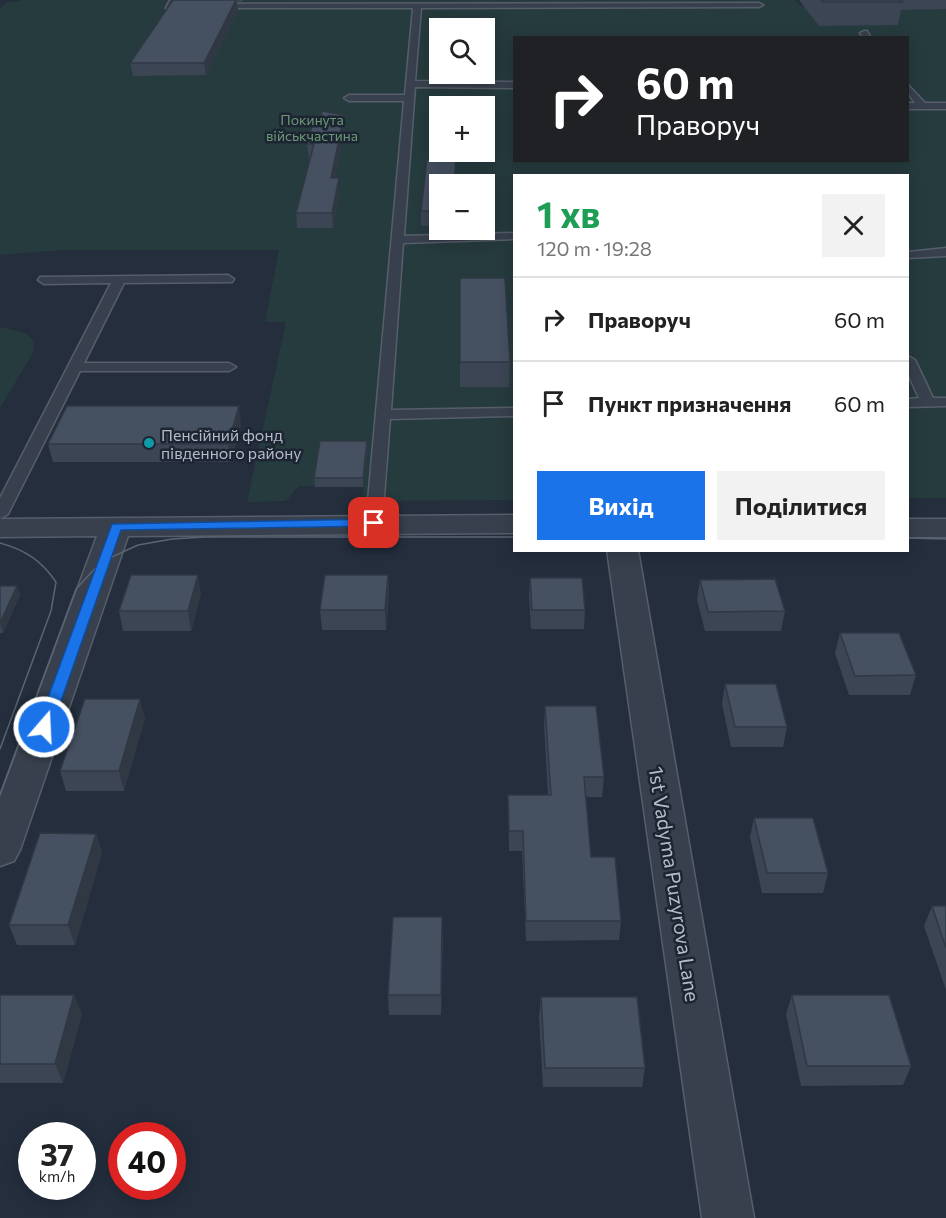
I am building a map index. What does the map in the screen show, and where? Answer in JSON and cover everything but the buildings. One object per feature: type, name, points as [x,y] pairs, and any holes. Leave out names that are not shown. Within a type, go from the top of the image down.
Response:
[{"type":"street","points":[[0,528],[374,523],[513,524]]},
{"type":"street","points":[[0,850],[116,527]]},
{"type":"street","points":[[909,528],[946,528]]},
{"type":"street","name":"1st Vadyma Puzyrova Lane","points":[[622,552],[728,1218]]},
{"type":"lane","points":[[174,0],[170,6],[759,5]]},
{"type":"lane","points":[[374,523],[417,6]]},
{"type":"lane","points":[[411,84],[513,85]]},
{"type":"lane","points":[[909,89],[922,106]]},
{"type":"lane","points":[[349,98],[410,98]]},
{"type":"lane","points":[[909,106],[946,106]]},
{"type":"lane","points":[[398,240],[513,236]]},
{"type":"lane","points":[[909,255],[946,252]]},
{"type":"lane","points":[[44,280],[228,279]]},
{"type":"lane","points":[[0,514],[119,280]]},
{"type":"lane","points":[[909,362],[928,402]]},
{"type":"lane","points":[[75,367],[229,367]]},
{"type":"lane","points":[[909,403],[946,402]]},
{"type":"lane","points":[[383,415],[513,412]]},
{"type":"green space","name":"Покинута військчастина","points":[[23,0],[795,0],[800,5],[933,5],[946,9],[946,498],[909,498],[909,174],[513,174],[513,500],[364,501],[363,487],[299,486],[286,501],[247,502],[286,322],[265,322],[279,250],[62,250],[0,255],[0,9],[6,3]]},
{"type":"green space","points":[[0,327],[26,333],[34,342],[33,353],[0,408]]},
{"type":"tram line","points":[[0,795],[76,589],[101,562],[138,545],[172,539],[205,537],[513,537]]},
{"type":"tram line","points":[[909,538],[946,539]]},
{"type":"tram line","points":[[0,543],[32,557],[56,582],[51,611],[0,749]]},
{"type":"place","name":"Пенсійний фонд південного району","points":[[149,443]]},
{"type":"route","points":[[44,727],[116,527],[374,523]]}]
